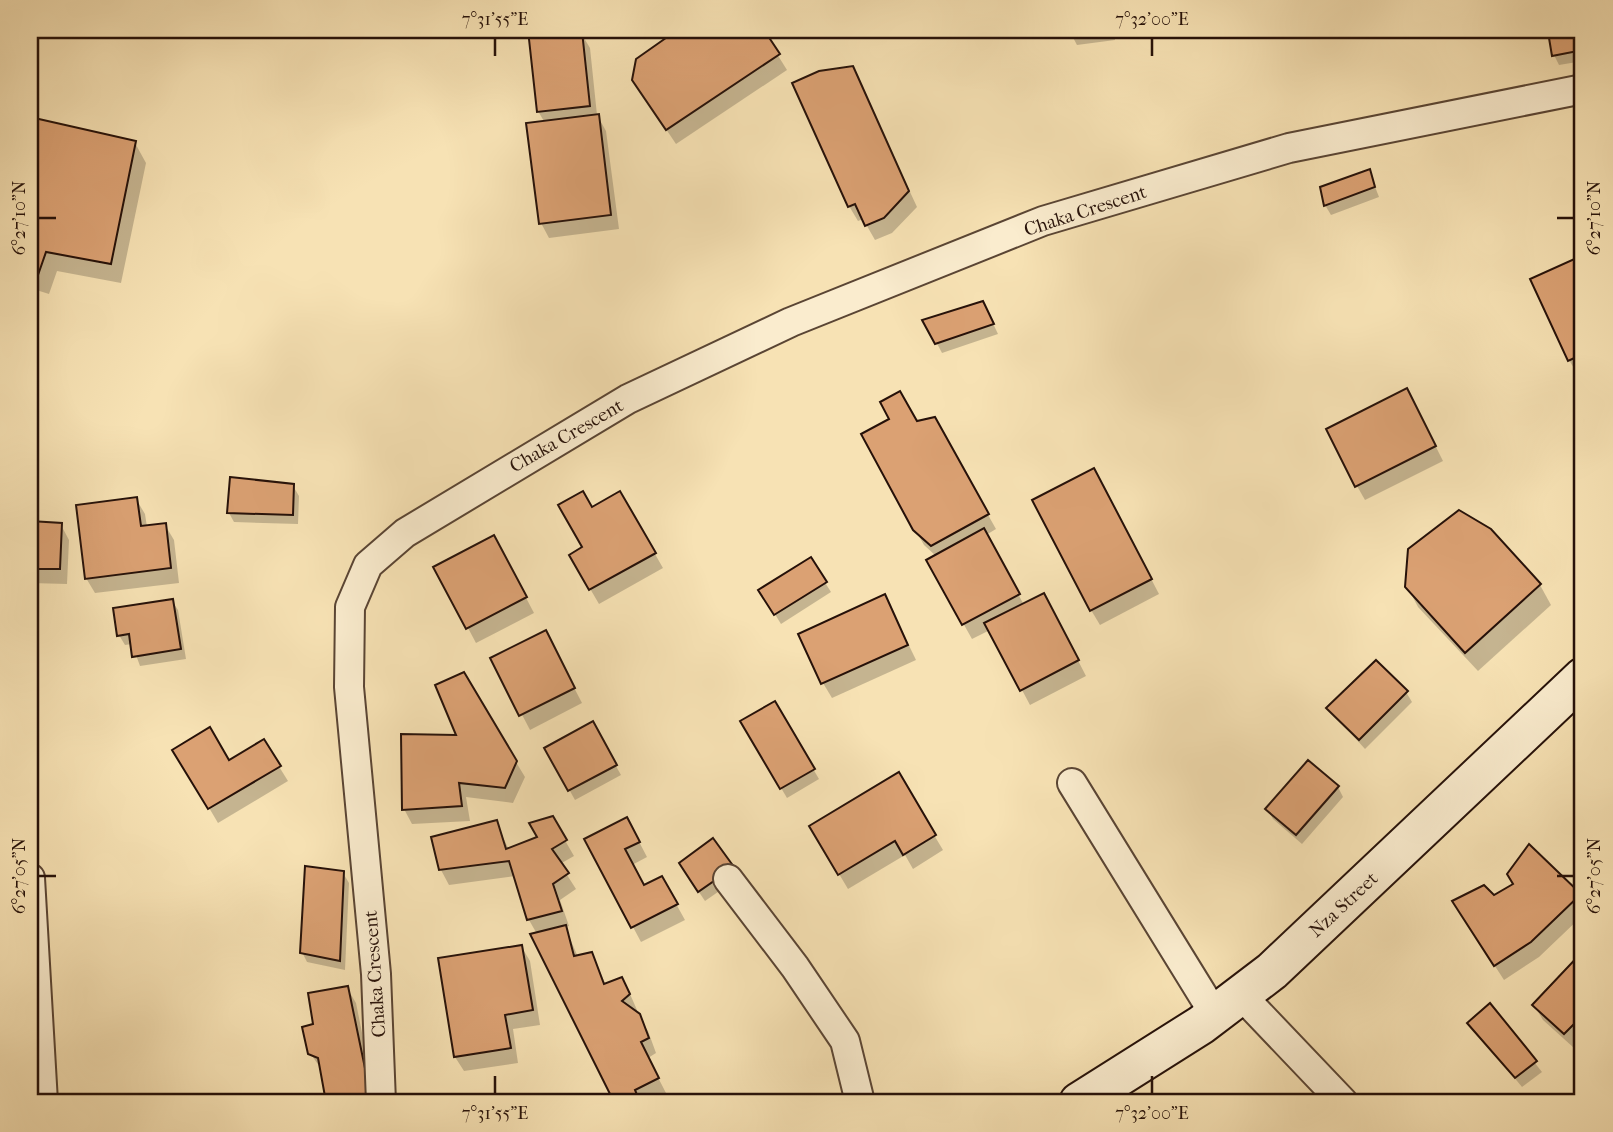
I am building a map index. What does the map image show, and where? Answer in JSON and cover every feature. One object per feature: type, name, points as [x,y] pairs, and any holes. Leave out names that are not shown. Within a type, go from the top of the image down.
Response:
[{"type":"street","name":"Chaka Crescent","points":[[382,1102],[376,974],[349,687],[350,607],[368,565],[404,533],[628,399],[791,322],[1043,221],[1289,148],[1583,89]]},
{"type":"street","name":"Nza Street","points":[[1079,1102],[1131,1072],[1228,1006],[1583,677]]},
{"type":"street","points":[[1072,783],[1228,1006],[1343,1102]]},
{"type":"street","points":[[30,877],[43,1102]]},
{"type":"street","points":[[728,879],[795,967],[845,1041],[860,1102]]},
{"type":"building","points":[[528,30],[555,30],[555,34],[582,31],[590,106],[537,112]]},
{"type":"building","points":[[712,30],[764,30],[780,54],[666,130],[632,80],[636,59],[673,33],[702,37]]},
{"type":"building","points":[[1583,30],[1583,50],[1552,56],[1548,32]]},
{"type":"building","points":[[853,66],[909,191],[884,218],[865,226],[855,204],[848,207],[792,83],[819,71]]},
{"type":"building","points":[[599,114],[611,215],[539,224],[526,123]]},
{"type":"building","points":[[30,117],[136,141],[111,264],[46,252],[38,275],[30,272]]},
{"type":"building","points":[[1370,169],[1375,187],[1324,206],[1320,187]]},
{"type":"building","points":[[1581,256],[1583,354],[1568,361],[1530,279]]},
{"type":"building","points":[[983,301],[994,324],[935,344],[922,320]]},
{"type":"building","points":[[1407,388],[1436,446],[1355,487],[1326,429]]},
{"type":"building","points":[[900,391],[917,421],[935,417],[989,514],[931,546],[913,530],[861,434],[889,419],[880,402]]},
{"type":"building","points":[[1094,468],[1152,579],[1090,611],[1032,500]]},
{"type":"building","points":[[230,477],[294,484],[293,515],[227,513]]},
{"type":"building","points":[[583,491],[592,507],[620,491],[656,553],[589,590],[569,555],[582,547],[558,505]]},
{"type":"building","points":[[137,497],[141,526],[166,523],[171,568],[85,579],[76,505]]},
{"type":"building","points":[[1459,510],[1491,529],[1541,584],[1465,653],[1405,587],[1408,549]]},
{"type":"building","points":[[30,521],[62,523],[60,569],[30,569]]},
{"type":"building","points":[[984,528],[1020,594],[962,625],[926,560]]},
{"type":"building","points":[[494,535],[527,597],[466,629],[433,567]]},
{"type":"building","points":[[811,557],[827,582],[774,615],[758,590]]},
{"type":"building","points":[[1044,593],[1079,660],[1020,691],[984,623]]},
{"type":"building","points":[[885,594],[908,645],[821,684],[798,634]]},
{"type":"building","points":[[173,599],[181,649],[132,657],[129,634],[117,636],[113,608]]},
{"type":"building","points":[[546,630],[575,688],[519,716],[490,658]]},
{"type":"building","points":[[1376,660],[1408,691],[1359,740],[1326,708]]},
{"type":"building","points":[[464,672],[517,761],[505,788],[459,783],[462,806],[402,810],[401,734],[456,735],[435,685]]},
{"type":"building","points":[[775,701],[815,769],[780,789],[740,721]]},
{"type":"building","points":[[593,721],[617,765],[568,791],[544,748]]},
{"type":"building","points":[[210,727],[229,760],[264,739],[281,766],[208,809],[172,750]]},
{"type":"building","points":[[1308,760],[1339,786],[1296,835],[1265,809]]},
{"type":"building","points":[[899,772],[936,835],[903,855],[895,841],[838,875],[809,826]]},
{"type":"building","points":[[553,816],[567,840],[552,849],[569,873],[553,884],[562,911],[527,920],[509,861],[439,870],[431,837],[497,820],[506,849],[537,837],[529,823]]},
{"type":"building","points":[[627,817],[640,842],[625,849],[644,885],[662,876],[678,904],[631,928],[584,839]]},
{"type":"building","points":[[713,838],[734,867],[698,892],[679,863]]},
{"type":"building","points":[[1529,844],[1581,894],[1531,942],[1494,966],[1452,901],[1484,885],[1494,895],[1513,884],[1507,874]]},
{"type":"building","points":[[305,866],[344,871],[340,961],[300,953]]},
{"type":"building","points":[[566,925],[574,956],[592,952],[604,984],[622,977],[630,994],[622,1001],[640,1014],[649,1038],[641,1042],[659,1078],[635,1090],[640,1102],[614,1102],[530,934]]},
{"type":"building","points":[[522,945],[533,1010],[505,1015],[511,1048],[454,1057],[438,958]]},
{"type":"building","points":[[1583,951],[1583,1015],[1564,1034],[1532,1005]]},
{"type":"building","points":[[348,986],[372,1102],[326,1102],[318,1058],[308,1054],[302,1027],[313,1024],[308,993]]},
{"type":"building","points":[[1490,1003],[1537,1061],[1515,1078],[1467,1023]]}]
